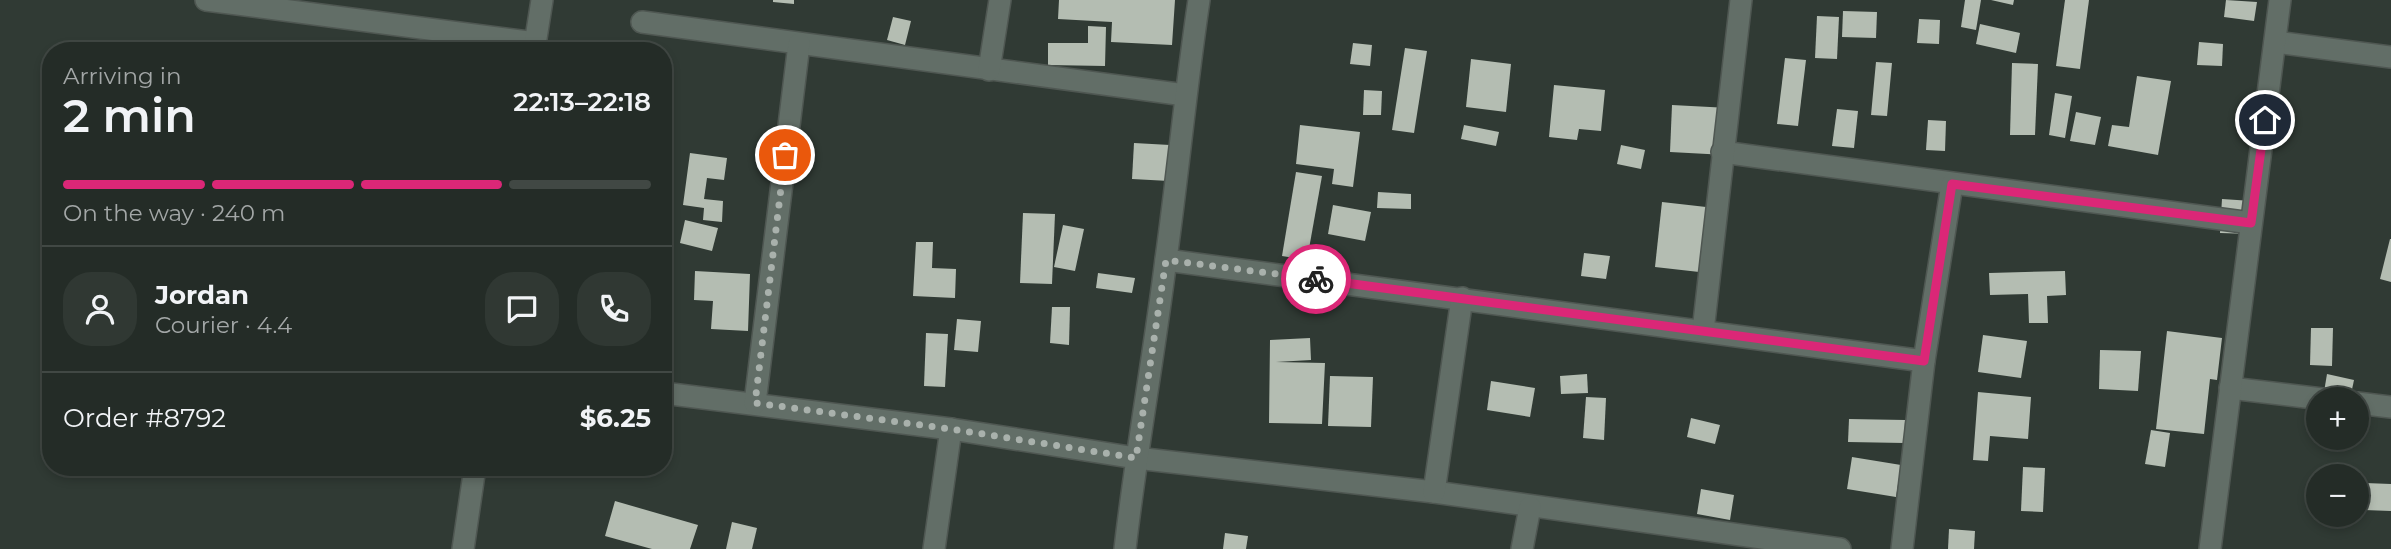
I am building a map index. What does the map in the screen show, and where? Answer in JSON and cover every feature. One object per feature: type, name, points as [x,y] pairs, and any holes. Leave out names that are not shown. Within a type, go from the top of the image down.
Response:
[{"type":"street","points":[[206,0],[500,42]]},
{"type":"street","points":[[536,42],[542,0]]},
{"type":"street","points":[[989,70],[1000,0]]},
{"type":"street","points":[[1125,549],[1199,0]]},
{"type":"street","points":[[1703,331],[1741,0]]},
{"type":"street","points":[[2210,549],[2280,0]]},
{"type":"street","points":[[642,22],[1185,95]]},
{"type":"street","points":[[2275,42],[2391,57]]},
{"type":"street","points":[[755,403],[799,44]]},
{"type":"street","points":[[1722,152],[2251,223]]},
{"type":"street","points":[[1902,549],[1924,361],[1952,184]]},
{"type":"street","points":[[1166,260],[1924,361]]},
{"type":"street","points":[[1434,492],[1462,298]]},
{"type":"street","points":[[2230,388],[2306,397]]},
{"type":"street","points":[[672,394],[951,429],[1136,458],[1434,492],[1840,549]]},
{"type":"street","points":[[2369,404],[2391,407]]},
{"type":"street","points":[[934,549],[951,429]]},
{"type":"street","points":[[463,549],[474,476]]},
{"type":"street","points":[[1522,549],[1530,507]]},
{"type":"building","points":[[794,0],[794,4],[773,2]]},
{"type":"building","points":[[1059,0],[1175,0],[1172,45],[1111,42],[1112,22],[1058,19]]},
{"type":"building","points":[[1965,0],[1981,0],[1976,30],[1961,27]]},
{"type":"building","points":[[1991,0],[2014,0],[2013,5]]},
{"type":"building","points":[[2065,0],[2089,0],[2080,69],[2056,66]]},
{"type":"building","points":[[2226,0],[2257,2],[2254,21],[2224,17]]},
{"type":"building","points":[[1843,11],[1877,12],[1876,38],[1842,37]]},
{"type":"building","points":[[1817,16],[1839,17],[1837,59],[1815,58]]},
{"type":"building","points":[[893,17],[911,21],[905,45],[887,40]]},
{"type":"building","points":[[1919,19],[1940,20],[1939,44],[1917,43]]},
{"type":"building","points":[[1980,24],[2020,33],[2016,53],[1976,44]]},
{"type":"building","points":[[1088,26],[1106,27],[1105,66],[1048,65],[1048,43],[1088,43]]},
{"type":"building","points":[[2199,42],[2223,44],[2222,66],[2197,65]]},
{"type":"building","points":[[1353,43],[1372,45],[1370,66],[1350,64]]},
{"type":"building","points":[[1405,48],[1427,51],[1414,133],[1392,130]]},
{"type":"building","points":[[1785,58],[1806,60],[1798,126],[1777,124]]},
{"type":"building","points":[[1471,59],[1511,64],[1506,112],[1466,107]]},
{"type":"building","points":[[1876,62],[1892,63],[1887,116],[1871,115]]},
{"type":"building","points":[[2012,63],[2038,64],[2035,135],[2010,135]]},
{"type":"building","points":[[2137,76],[2171,81],[2158,155],[2108,146],[2112,125],[2129,127]]},
{"type":"building","points":[[1554,85],[1605,90],[1601,131],[1579,129],[1577,140],[1549,137]]},
{"type":"building","points":[[1364,90],[1382,91],[1381,115],[1363,115]]},
{"type":"building","points":[[2055,93],[2072,96],[2065,138],[2049,135]]},
{"type":"building","points":[[1672,105],[1729,108],[1726,155],[1670,152]]},
{"type":"building","points":[[1837,109],[1858,111],[1854,148],[1832,146]]},
{"type":"building","points":[[2076,112],[2101,117],[2095,145],[2070,141]]},
{"type":"building","points":[[1928,120],[1946,121],[1945,151],[1926,150]]},
{"type":"building","points":[[1300,125],[1360,132],[1353,187],[1332,184],[1334,169],[1296,164]]},
{"type":"building","points":[[1464,125],[1499,132],[1496,146],[1461,139]]},
{"type":"building","points":[[1134,143],[1170,145],[1169,181],[1132,179]]},
{"type":"building","points":[[1621,145],[1645,150],[1641,169],[1617,164]]},
{"type":"building","points":[[690,153],[727,158],[724,180],[707,178],[704,199],[723,201],[722,222],[703,220],[704,208],[683,205]]},
{"type":"building","points":[[1296,172],[1322,176],[1307,260],[1282,256]]},
{"type":"building","points":[[1378,192],[1411,194],[1411,209],[1377,208]]},
{"type":"building","points":[[2222,199],[2252,201],[2251,234],[2220,233]]},
{"type":"building","points":[[1662,202],[1715,208],[1708,273],[1655,267]]},
{"type":"building","points":[[1333,205],[1371,212],[1365,241],[1328,234]]},
{"type":"building","points":[[1023,213],[1055,214],[1052,284],[1020,283]]},
{"type":"building","points":[[685,220],[718,228],[712,251],[680,243]]},
{"type":"building","points":[[1063,225],[1084,229],[1075,271],[1054,267]]},
{"type":"building","points":[[2391,239],[2391,282],[2380,279]]},
{"type":"building","points":[[916,242],[933,242],[932,268],[956,269],[955,298],[913,296]]},
{"type":"building","points":[[1584,253],[1610,256],[1606,279],[1581,276]]},
{"type":"building","points":[[695,271],[750,274],[748,331],[711,329],[713,301],[694,300]]},
{"type":"building","points":[[2065,271],[2066,295],[2047,296],[2048,323],[2029,323],[2028,294],[1990,295],[1989,273]]},
{"type":"building","points":[[1098,273],[1135,278],[1132,293],[1096,288]]},
{"type":"building","points":[[1052,307],[1070,307],[1069,345],[1050,343]]},
{"type":"building","points":[[957,319],[981,321],[978,352],[954,350]]},
{"type":"building","points":[[2311,328],[2333,328],[2332,366],[2310,365]]},
{"type":"building","points":[[2167,331],[2222,338],[2217,380],[2210,379],[2204,434],[2156,429]]},
{"type":"building","points":[[926,333],[948,334],[945,387],[924,386]]},
{"type":"building","points":[[1983,335],[2027,341],[2021,378],[1978,372]]},
{"type":"building","points":[[1310,338],[1311,360],[1276,362],[1325,363],[1322,424],[1269,423],[1270,340]]},
{"type":"building","points":[[2100,350],[2141,351],[2138,391],[2099,389]]},
{"type":"building","points":[[1587,374],[1588,393],[1561,394],[1560,376]]},
{"type":"building","points":[[2327,374],[2354,380],[2353,387],[2325,387]]},
{"type":"building","points":[[1330,376],[1373,377],[1371,427],[1328,426]]},
{"type":"building","points":[[1491,381],[1535,388],[1530,417],[1487,410]]},
{"type":"building","points":[[1978,392],[2031,397],[2028,439],[1990,436],[1988,461],[1973,460]]},
{"type":"building","points":[[1586,397],[1606,398],[1604,440],[1583,438]]},
{"type":"building","points":[[1691,418],[1720,425],[1715,444],[1687,437]]},
{"type":"building","points":[[1849,419],[1905,420],[1904,443],[1848,442]]},
{"type":"building","points":[[2151,430],[2170,433],[2165,467],[2145,464]]},
{"type":"building","points":[[1852,457],[1901,465],[1896,497],[1847,489]]},
{"type":"building","points":[[2023,467],[2045,468],[2043,512],[2021,511]]},
{"type":"building","points":[[2369,483],[2391,484],[2391,511],[2369,510]]},
{"type":"building","points":[[1701,489],[1734,495],[1730,520],[1697,514]]},
{"type":"building","points":[[615,501],[698,525],[690,549],[652,549],[605,536]]},
{"type":"building","points":[[732,522],[757,528],[752,549],[726,549]]},
{"type":"building","points":[[1949,529],[1975,531],[1974,549],[1948,549]]},
{"type":"building","points":[[1225,533],[1248,536],[1246,549],[1223,549]]},
{"type":"way so far","points":[[785,155],[755,403],[951,429],[1136,458],[1166,260],[1316,279]]},
{"type":"route","points":[[1316,279],[1924,361],[1952,184],[2251,223],[2265,120]]}]
